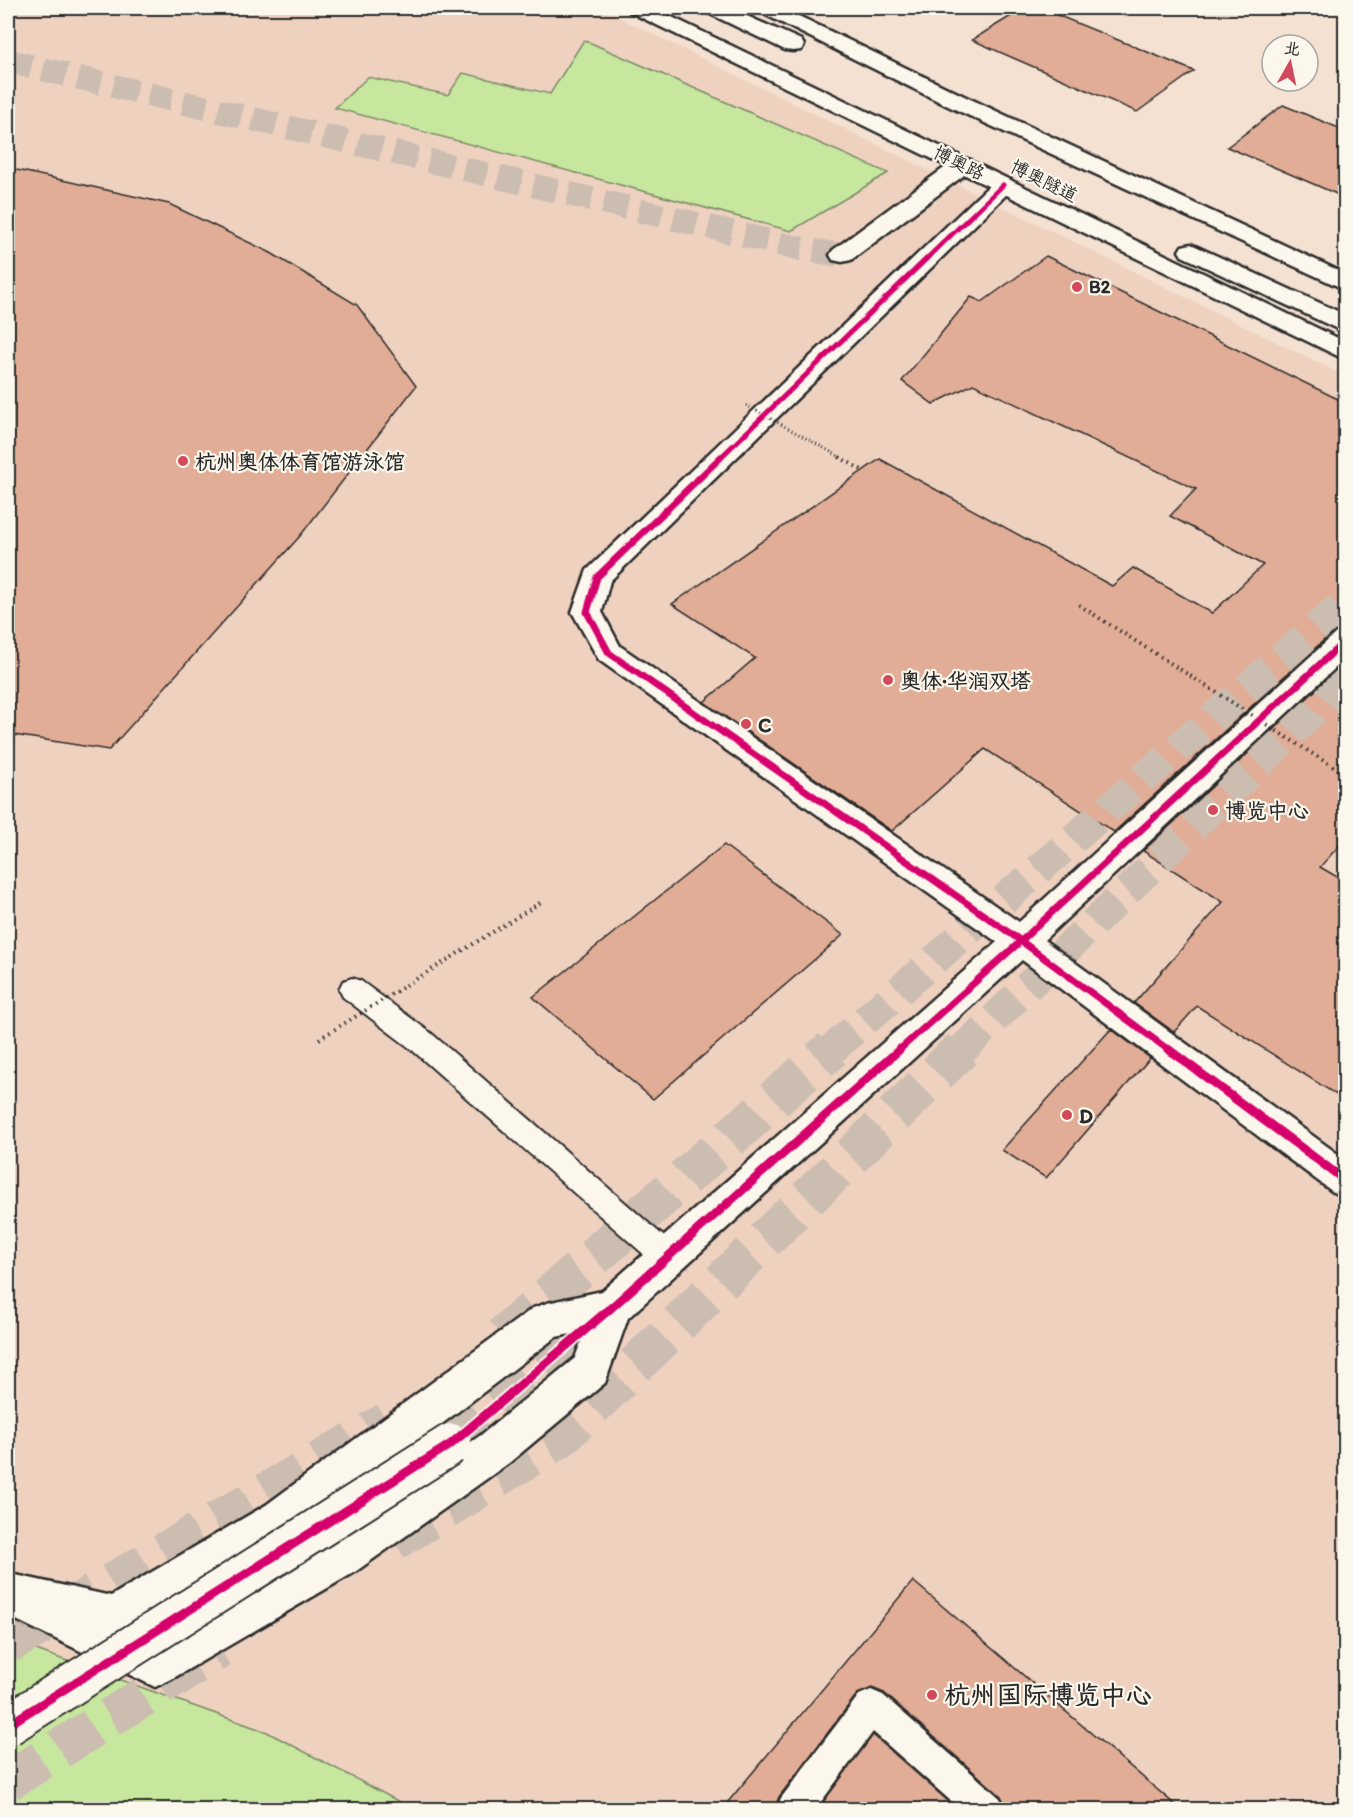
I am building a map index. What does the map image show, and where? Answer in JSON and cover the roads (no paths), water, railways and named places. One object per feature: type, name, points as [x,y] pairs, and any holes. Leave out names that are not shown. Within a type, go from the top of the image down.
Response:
[{"type":"street","name":"博奥路","points":[[638,8],[963,165],[1013,178],[1346,352]]},
{"type":"street","name":"博奥隧道","points":[[677,8],[1013,178]]},
{"type":"street","name":"博奥隧道","points":[[713,8],[924,106],[1148,189]]},
{"type":"street","points":[[767,8],[956,101],[1346,282]]},
{"type":"street","points":[[842,255],[963,165]]},
{"type":"street","points":[[1013,178],[597,576],[587,612],[609,652],[1021,941],[1346,1181]]},
{"type":"street","points":[[1173,243],[1346,325]]},
{"type":"street","points":[[9,1594],[155,1665],[340,1557],[495,1449],[591,1370],[612,1307],[1021,941],[1346,640]]},
{"type":"street","points":[[9,1594],[114,1618],[281,1520],[547,1321],[612,1307]]},
{"type":"street","points":[[8,1725],[451,1444]]},
{"type":"lane","points":[[352,989],[421,1041],[667,1257]]},
{"type":"lane","points":[[794,1809],[871,1707],[988,1809]]},
{"type":"tunnel","points":[[8,61],[802,249],[842,255]]},
{"type":"tunnel","points":[[830,1051],[1346,602]]},
{"type":"tunnel","points":[[961,1051],[1346,679]]},
{"type":"tunnel","points":[[503,1336],[832,1049]]},
{"type":"tunnel","points":[[394,1541],[560,1438],[962,1049]]},
{"type":"tunnel","points":[[451,1444],[612,1307]]},
{"type":"tunnel","points":[[8,1644],[387,1422]]},
{"type":"tunnel","points":[[8,1781],[220,1649]]},
{"type":"place","name":"B2","points":[[1077,287]]},
{"type":"place","name":"杭州奥体体育馆游泳馆","points":[[183,461]]},
{"type":"place","name":"奥体·华润双塔","points":[[888,680]]},
{"type":"place","name":"C","points":[[746,724]]},
{"type":"place","name":"博览中心","points":[[1213,810]]},
{"type":"place","name":"D","points":[[1067,1115]]},
{"type":"place","name":"杭州国际博览中心","points":[[932,1695]]}]
